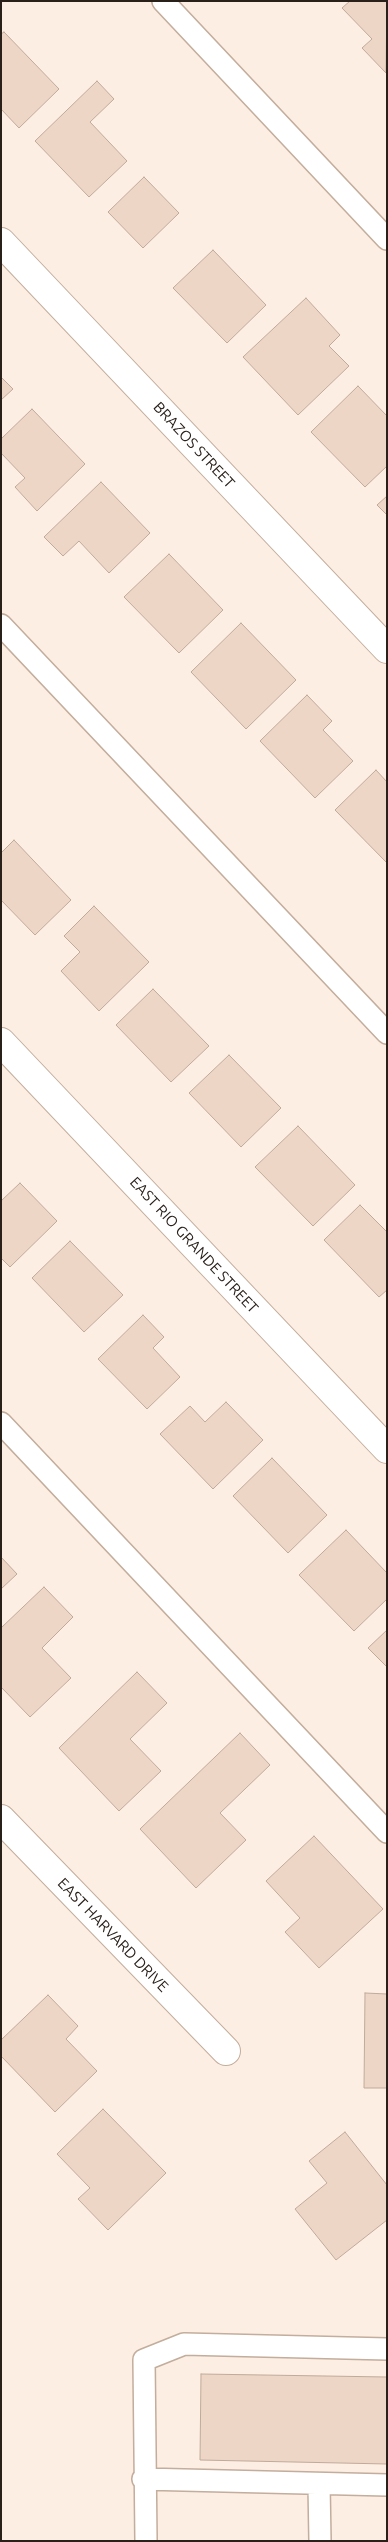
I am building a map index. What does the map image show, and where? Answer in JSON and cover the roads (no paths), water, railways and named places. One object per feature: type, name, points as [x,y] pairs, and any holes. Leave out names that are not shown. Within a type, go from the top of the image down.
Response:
[{"type":"street","name":"BRAZOS STREET","points":[[1,242],[387,648]]},
{"type":"street","name":"EAST RIO GRANDE STREET","points":[[1,1042],[387,1449]]},
{"type":"street","name":"EAST HARVARD DRIVE","points":[[1,1819],[226,2051]]},
{"type":"lane","points":[[163,1],[387,239]]},
{"type":"lane","points":[[1,625],[387,1033]]},
{"type":"lane","points":[[1,1423],[387,1832]]},
{"type":"lane","points":[[146,2541],[144,2360],[184,2344],[387,2348]]},
{"type":"lane","points":[[144,2479],[320,2485],[387,2484]]},
{"type":"lane","points":[[320,2485],[320,2541]]}]
